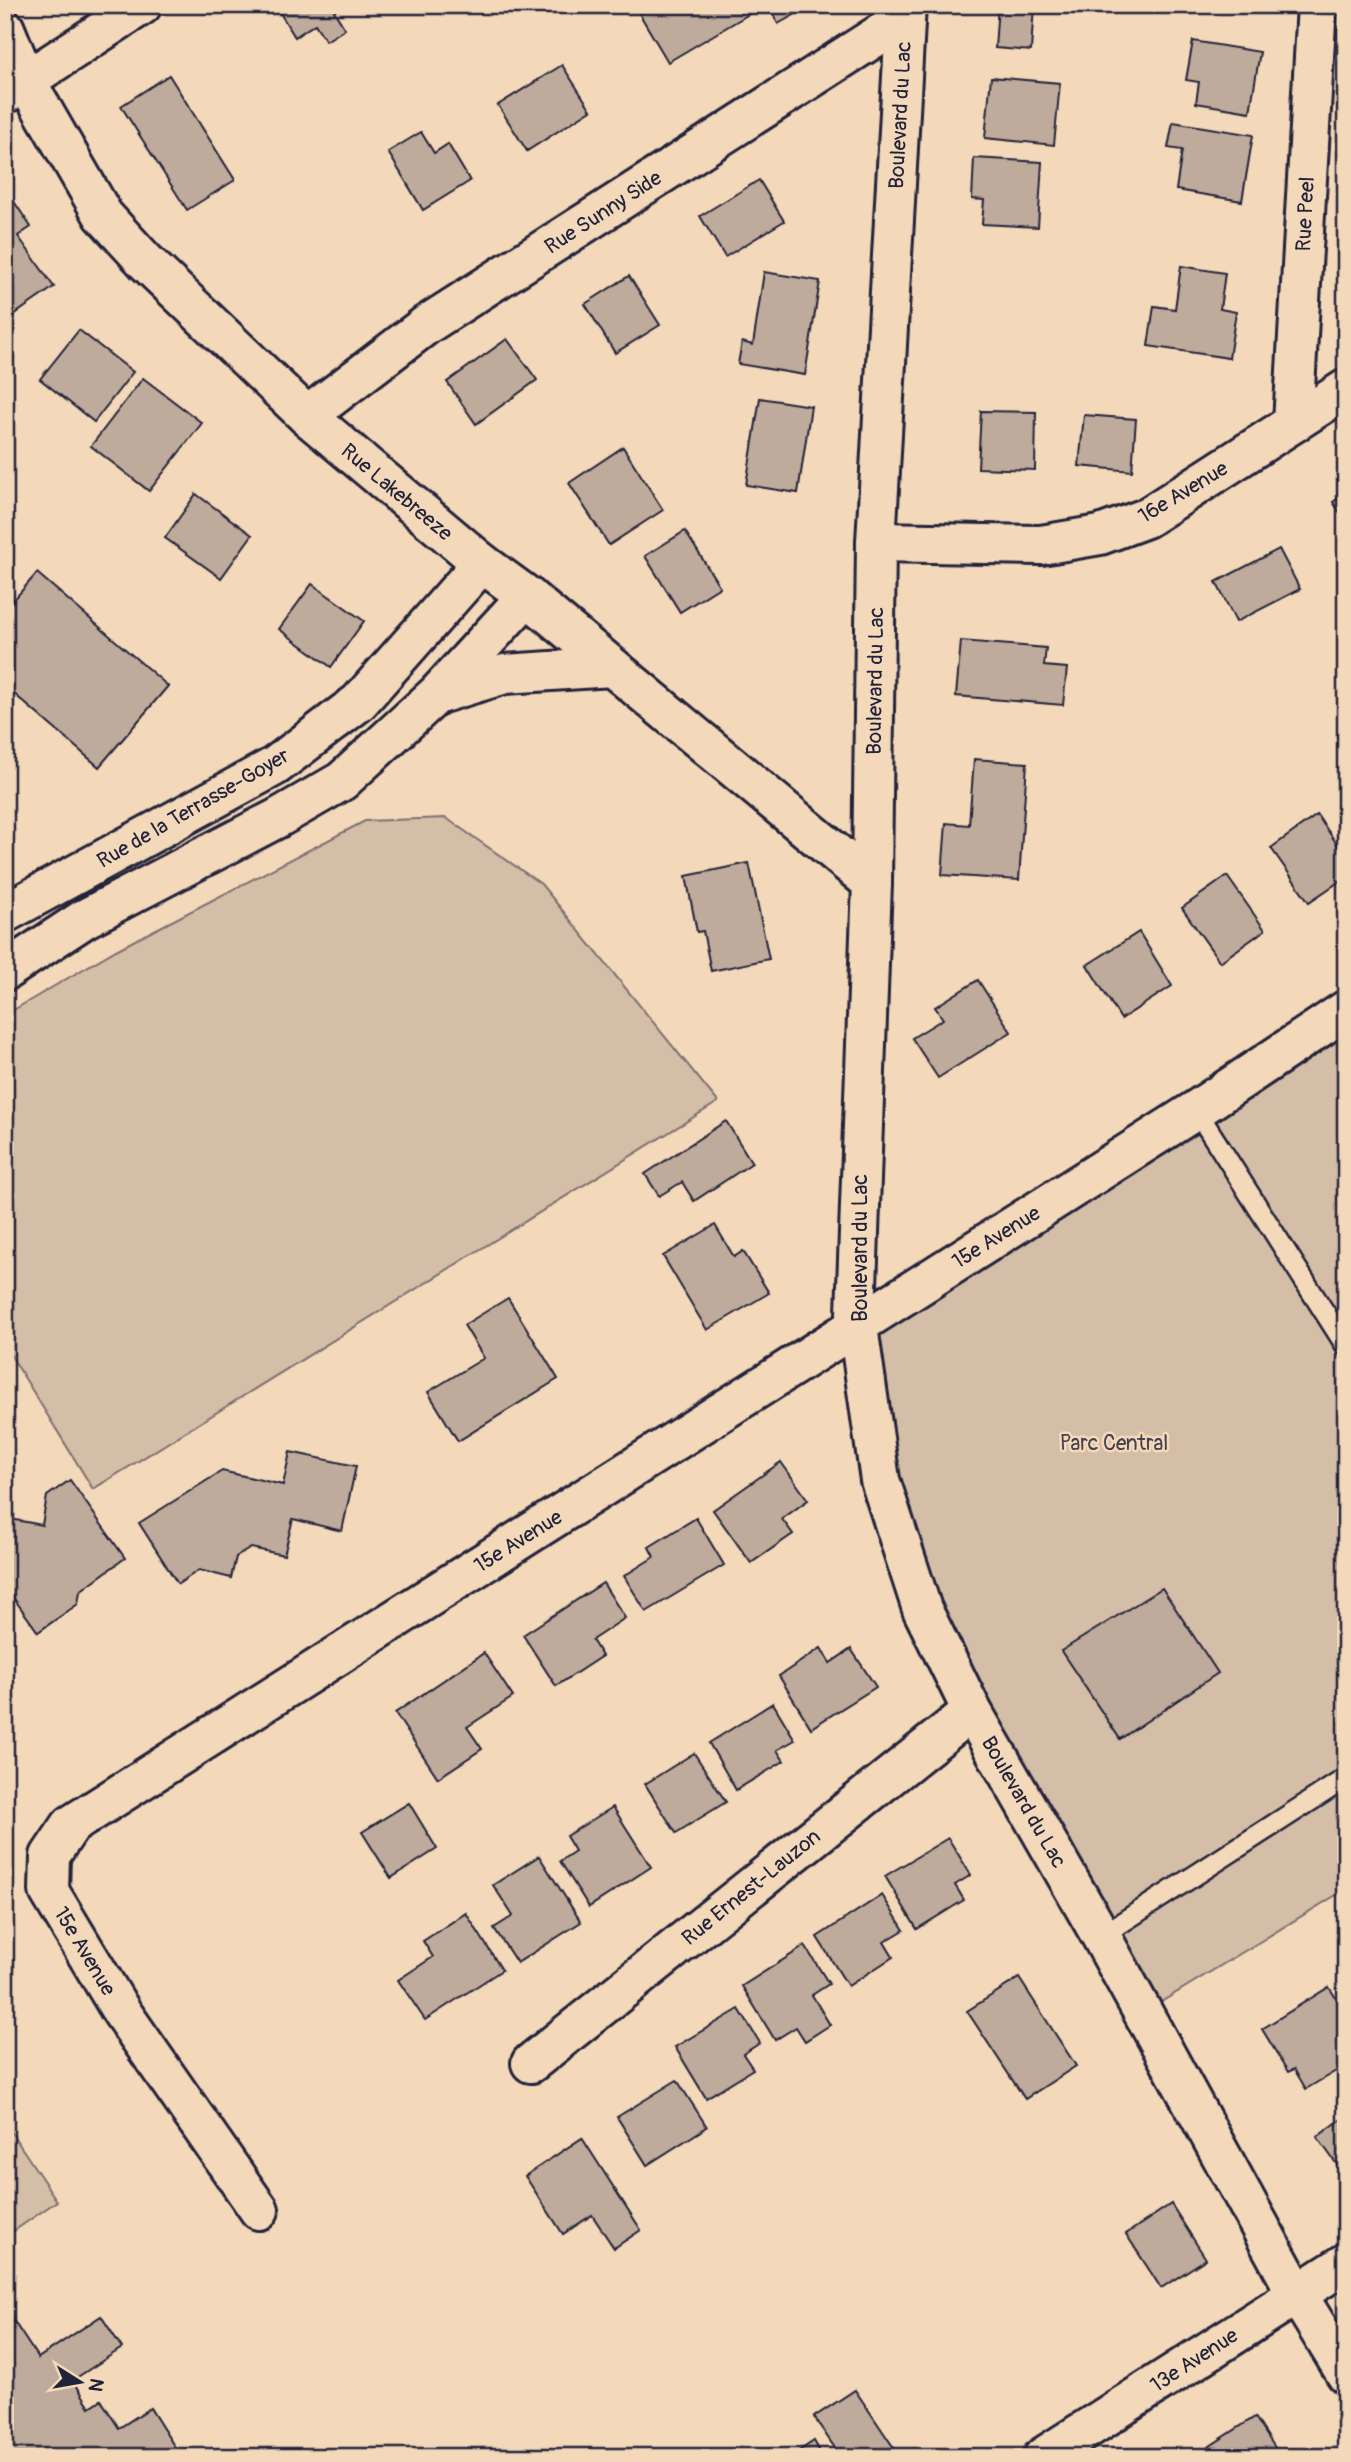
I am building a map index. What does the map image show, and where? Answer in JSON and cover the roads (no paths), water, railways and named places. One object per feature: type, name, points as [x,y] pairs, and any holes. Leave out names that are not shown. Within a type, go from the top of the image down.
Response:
[{"type":"street","points":[[15,88],[142,5]]},
{"type":"street","name":"Rue Peel","points":[[1293,423],[1317,5]]},
{"type":"street","name":"Rue Sunny Side","points":[[307,416],[426,325],[905,12]]},
{"type":"street","name":"Boulevard du Lac","points":[[905,12],[877,542],[872,883],[856,1313],[880,1480],[922,1609],[972,1711],[1101,1936],[1297,2294],[1346,2374]]},
{"type":"street","name":"Rue Lakebreeze","points":[[5,29],[15,88],[103,215],[145,261],[307,416],[872,883]]},
{"type":"street","name":"16e Avenue","points":[[877,542],[1041,545],[1100,535],[1146,518],[1346,389]]},
{"type":"street","name":"Rue de la Terrasse-Goyer","points":[[5,913],[275,766],[359,702],[482,563]]},
{"type":"street","name":"Rue de la Terrasse-Goyer","points":[[5,971],[83,919],[278,818],[342,781],[437,694],[527,596]]},
{"type":"street","name":"Rue de la Terrasse-Goyer","points":[[437,694],[505,674],[612,667]]},
{"type":"street","name":"15e Avenue","points":[[259,2210],[121,2011],[49,1891],[50,1856],[71,1825],[1196,1110],[1346,1010]]},
{"type":"street","name":"Rue Ernest-Lauzon","points":[[531,2063],[972,1711]]},
{"type":"street","name":"13e Avenue","points":[[1043,2457],[1346,2263]]},
{"type":"lane","points":[[1196,1110],[1346,1346]]},
{"type":"lane","points":[[1101,1936],[1346,1778]]},
{"type":"park label","name":"Parc Central","points":[[1114,1443]]}]
